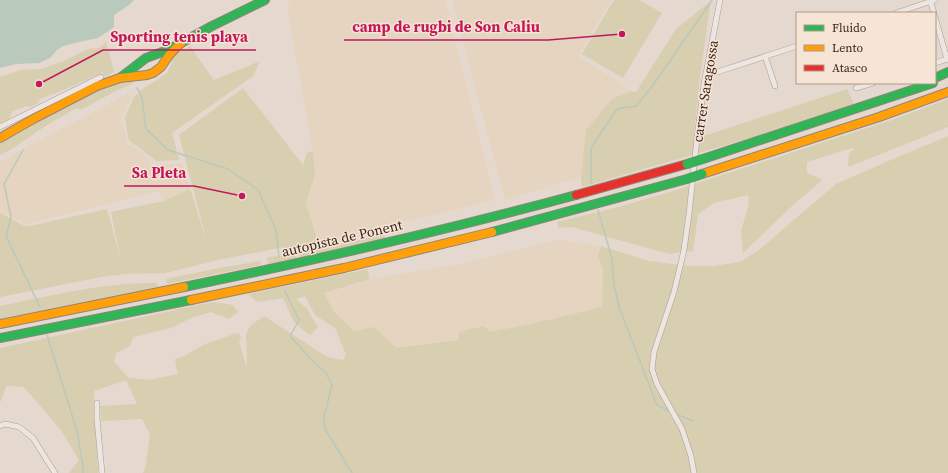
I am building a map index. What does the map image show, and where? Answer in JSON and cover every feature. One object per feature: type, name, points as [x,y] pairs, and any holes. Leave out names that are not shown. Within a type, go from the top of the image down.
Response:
[{"type":"main road","points":[[120,78],[139,62],[163,52],[265,0]]},
{"type":"main road","points":[[0,138],[97,86],[120,78],[146,75],[152,72],[164,64],[170,54],[182,42]]},
{"type":"main road","points":[[154,58],[158,67],[152,72],[146,73],[141,66],[146,59],[154,58]]},
{"type":"main road","points":[[936,78],[948,72]]},
{"type":"main road","points":[[936,82],[948,77]]},
{"type":"main road","points":[[844,113],[870,101],[919,84]]},
{"type":"main road","points":[[844,113],[931,84]]},
{"type":"main road","name":"autopista de Ponent","points":[[0,338],[248,288],[389,257],[525,223],[690,180],[702,174],[879,117],[948,92]]},
{"type":"main road","name":"autopista de Ponent","points":[[0,324],[234,277],[362,249],[516,211],[687,164],[844,113]]},
{"type":"street","name":"carrer Saragossa","points":[[694,473],[691,456],[682,429],[656,384],[652,369],[654,352],[674,292],[684,250],[690,180],[706,76],[720,0]]},
{"type":"street","points":[[899,12],[932,1],[934,12]]},
{"type":"street","points":[[936,20],[948,59],[936,63]]},
{"type":"street","points":[[706,76],[796,46]]},
{"type":"street","points":[[766,56],[775,86]]},
{"type":"street","points":[[0,127],[101,77]]},
{"type":"street","points":[[856,88],[870,84]]},
{"type":"street","points":[[97,403],[102,473]]},
{"type":"street","points":[[0,426],[6,424],[19,427],[33,438],[55,473]]},
{"type":"shaded area","points":[[0,0],[134,0],[114,15],[114,27],[98,38],[63,46],[50,58],[39,63],[16,64],[0,68]]},
{"type":"shaded area","points":[[291,0],[445,0],[495,200],[318,243],[306,202],[315,175],[313,151],[287,7]]},
{"type":"shaded area","points":[[452,0],[611,0],[578,56],[631,90],[612,99],[586,130],[581,177],[505,200]]},
{"type":"shaded area","points":[[614,0],[639,0],[662,13],[623,78],[582,54]]},
{"type":"shaded area","points":[[712,0],[700,76],[694,134],[704,136],[847,89],[854,104],[778,130],[582,187],[581,177],[586,130],[612,99],[631,91],[636,92],[676,29]]},
{"type":"shaded area","points":[[106,42],[114,72],[105,77],[103,72],[40,99],[38,103],[30,107],[27,106],[13,111],[8,120],[0,123],[0,77],[20,70],[41,69],[61,62],[91,48],[99,48]]},
{"type":"shaded area","points":[[190,46],[214,80],[260,61],[253,76],[172,133],[179,160],[156,161],[129,141],[125,118],[134,97],[145,87],[167,73],[172,63],[172,57]]},
{"type":"shaded area","points":[[131,80],[133,83],[132,84],[82,109],[73,109],[0,155],[0,143],[101,88]]},
{"type":"shaded area","points":[[243,88],[303,165],[307,153],[313,151],[315,175],[306,202],[318,243],[303,247],[279,248],[213,261],[166,273],[124,274],[101,277],[0,297],[0,213],[26,227],[107,209],[121,261],[111,212],[164,201],[190,189],[208,245],[179,135]]},
{"type":"shaded area","points":[[129,94],[131,98],[121,118],[128,144],[139,150],[154,166],[182,163],[190,189],[164,201],[159,191],[27,224],[2,212],[0,208],[0,163],[28,146]]},
{"type":"shaded area","points":[[948,99],[948,127],[848,167],[849,154],[854,149],[852,148],[807,162],[807,173],[822,180],[791,207],[743,253],[741,231],[749,204],[748,195],[714,203],[698,214],[693,251],[669,254],[572,227],[559,228],[557,222],[615,208],[670,192],[895,119]]},
{"type":"shaded area","points":[[948,136],[948,473],[143,473],[145,469],[150,435],[142,419],[101,421],[100,406],[137,404],[126,380],[94,391],[98,473],[69,473],[79,460],[61,430],[24,387],[6,386],[0,403],[0,348],[214,302],[233,305],[238,312],[229,319],[211,312],[191,318],[171,328],[133,337],[130,346],[116,353],[114,362],[129,378],[149,380],[178,374],[175,359],[184,356],[205,344],[239,333],[241,338],[239,342],[247,368],[246,334],[251,325],[264,316],[327,357],[343,360],[346,354],[335,328],[315,315],[305,296],[296,299],[307,309],[318,327],[310,335],[294,322],[283,298],[257,302],[248,294],[368,269],[369,279],[324,293],[334,312],[354,331],[374,327],[396,348],[459,340],[459,332],[484,326],[490,332],[602,307],[603,270],[598,256],[601,246],[649,261],[687,266],[714,266],[740,262],[759,250],[836,184]]},
{"type":"shaded area","points":[[384,234],[385,238],[300,258],[299,254]]},
{"type":"shaded area","points":[[559,240],[601,246],[598,256],[603,270],[602,307],[490,332],[484,326],[459,332],[459,340],[396,348],[374,327],[354,331],[334,312],[324,293],[369,279],[462,264]]},
{"type":"shaded area","points":[[276,256],[296,256],[297,259],[268,264],[267,258]]},
{"type":"shaded area","points":[[260,261],[261,265],[167,284],[166,279]]},
{"type":"shaded area","points":[[157,283],[158,288],[0,319],[0,306],[94,288]]},
{"type":"waterway","points":[[591,183],[591,148],[617,109],[636,106],[651,88],[712,0]]},
{"type":"waterway","points":[[137,88],[142,97],[146,129],[168,150],[228,169],[258,190],[276,230],[279,257]]},
{"type":"waterway","points":[[23,150],[4,184],[11,217],[6,236],[40,307]]},
{"type":"waterway","points":[[598,210],[612,259],[614,285],[620,310],[657,405],[669,411]]},
{"type":"waterway","points":[[285,291],[299,320],[290,336],[326,373],[332,385],[324,417],[325,429],[352,473]]},
{"type":"waterway","points":[[47,335],[77,431],[83,473]]},
{"type":"waterway","points":[[676,414],[693,421]]},
{"type":"traffic: fast","points":[[120,78],[146,58],[168,50],[265,0]]},
{"type":"traffic: fast","points":[[936,78],[948,72]]},
{"type":"traffic: fast","points":[[706,158],[930,84]]},
{"type":"traffic: fast","points":[[687,164],[706,158]]},
{"type":"traffic: fast","points":[[687,179],[702,174]]},
{"type":"traffic: fast","points":[[492,232],[687,179]]},
{"type":"traffic: fast","points":[[184,287],[381,244],[576,195]]},
{"type":"traffic: fast","points":[[0,338],[191,300]]},
{"type":"traffic: slow","points":[[0,138],[97,86],[120,78],[153,73],[161,67],[170,54],[182,42]]},
{"type":"traffic: slow","points":[[702,174],[879,117],[948,92]]},
{"type":"traffic: slow","points":[[191,300],[344,268],[492,232]]},
{"type":"traffic: slow","points":[[0,324],[184,287]]},
{"type":"traffic: jam","points":[[576,195],[687,164]]},
{"type":"place","name":"camp de rugbi de Son Caliu","points":[[622,34]]},
{"type":"place","name":"Sporting tenis playa","points":[[39,84]]},
{"type":"place","name":"Sa Pleta","points":[[242,196]]}]
